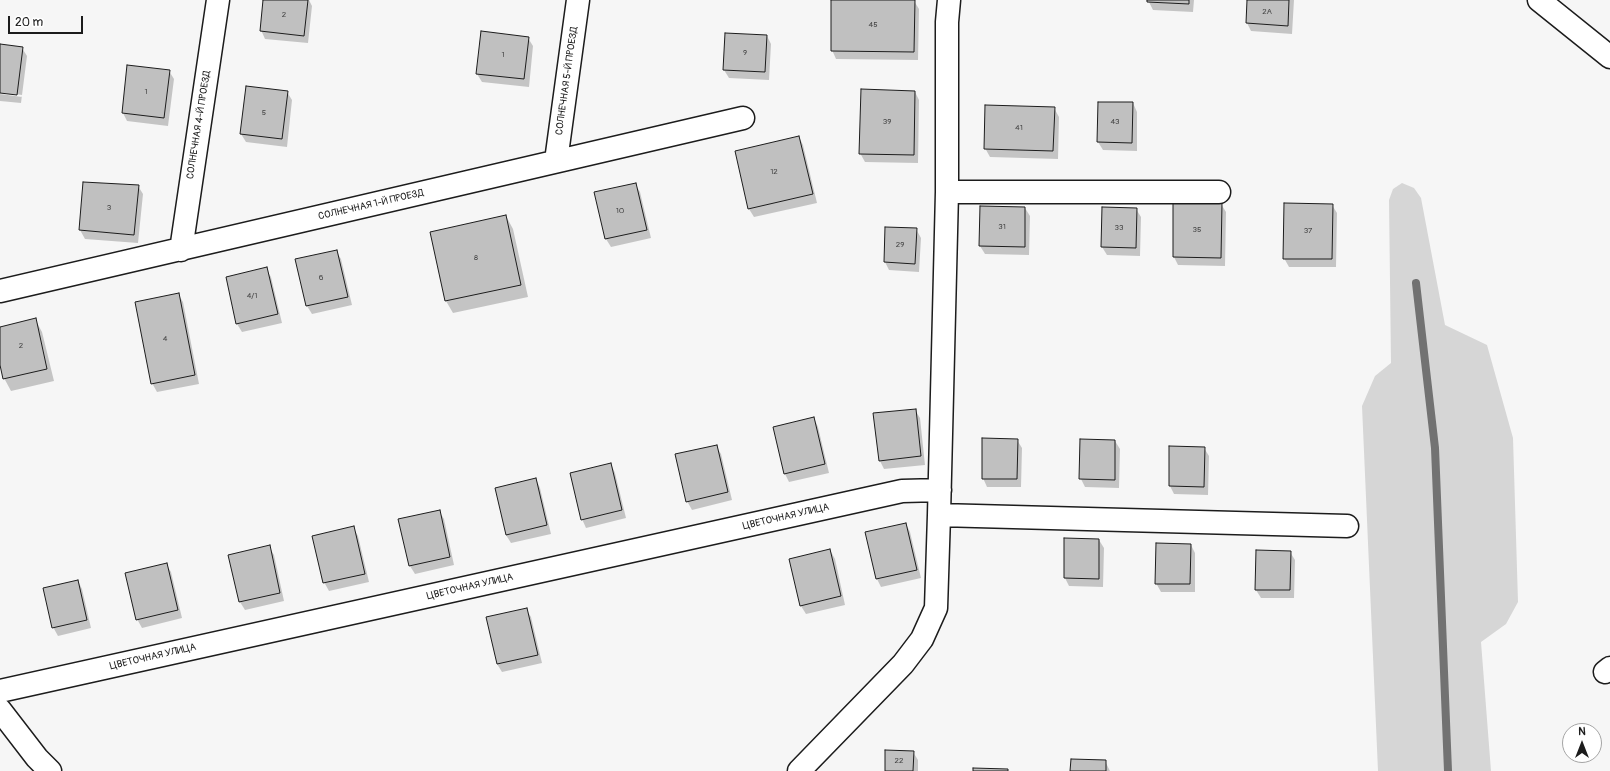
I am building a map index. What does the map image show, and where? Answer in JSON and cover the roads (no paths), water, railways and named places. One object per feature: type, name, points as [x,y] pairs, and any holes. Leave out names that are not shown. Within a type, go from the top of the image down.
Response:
[{"type":"street","name":"СОЛНЕЧНАЯ 4-Й ПРОЕЗД","points":[[181,250],[218,0]]},
{"type":"street","name":"СОЛНЕЧНАЯ 5-Й ПРОЕЗД","points":[[556,161],[578,0]]},
{"type":"street","points":[[799,771],[903,664],[922,639],[936,608],[947,192],[947,22],[949,0]]},
{"type":"street","points":[[1539,0],[1610,57]]},
{"type":"street","name":"СОЛНЕЧНАЯ 1-Й ПРОЕЗД","points":[[0,291],[743,118]]},
{"type":"street","points":[[947,192],[1219,192]]},
{"type":"street","name":"ЦВЕТОЧНАЯ УЛИЦА","points":[[0,691],[902,491],[940,490]]},
{"type":"street","points":[[939,515],[1347,526]]},
{"type":"street","points":[[0,710],[37,758],[50,771]]},
{"type":"waterway","points":[[1416,283],[1435,448],[1448,771]]}]
